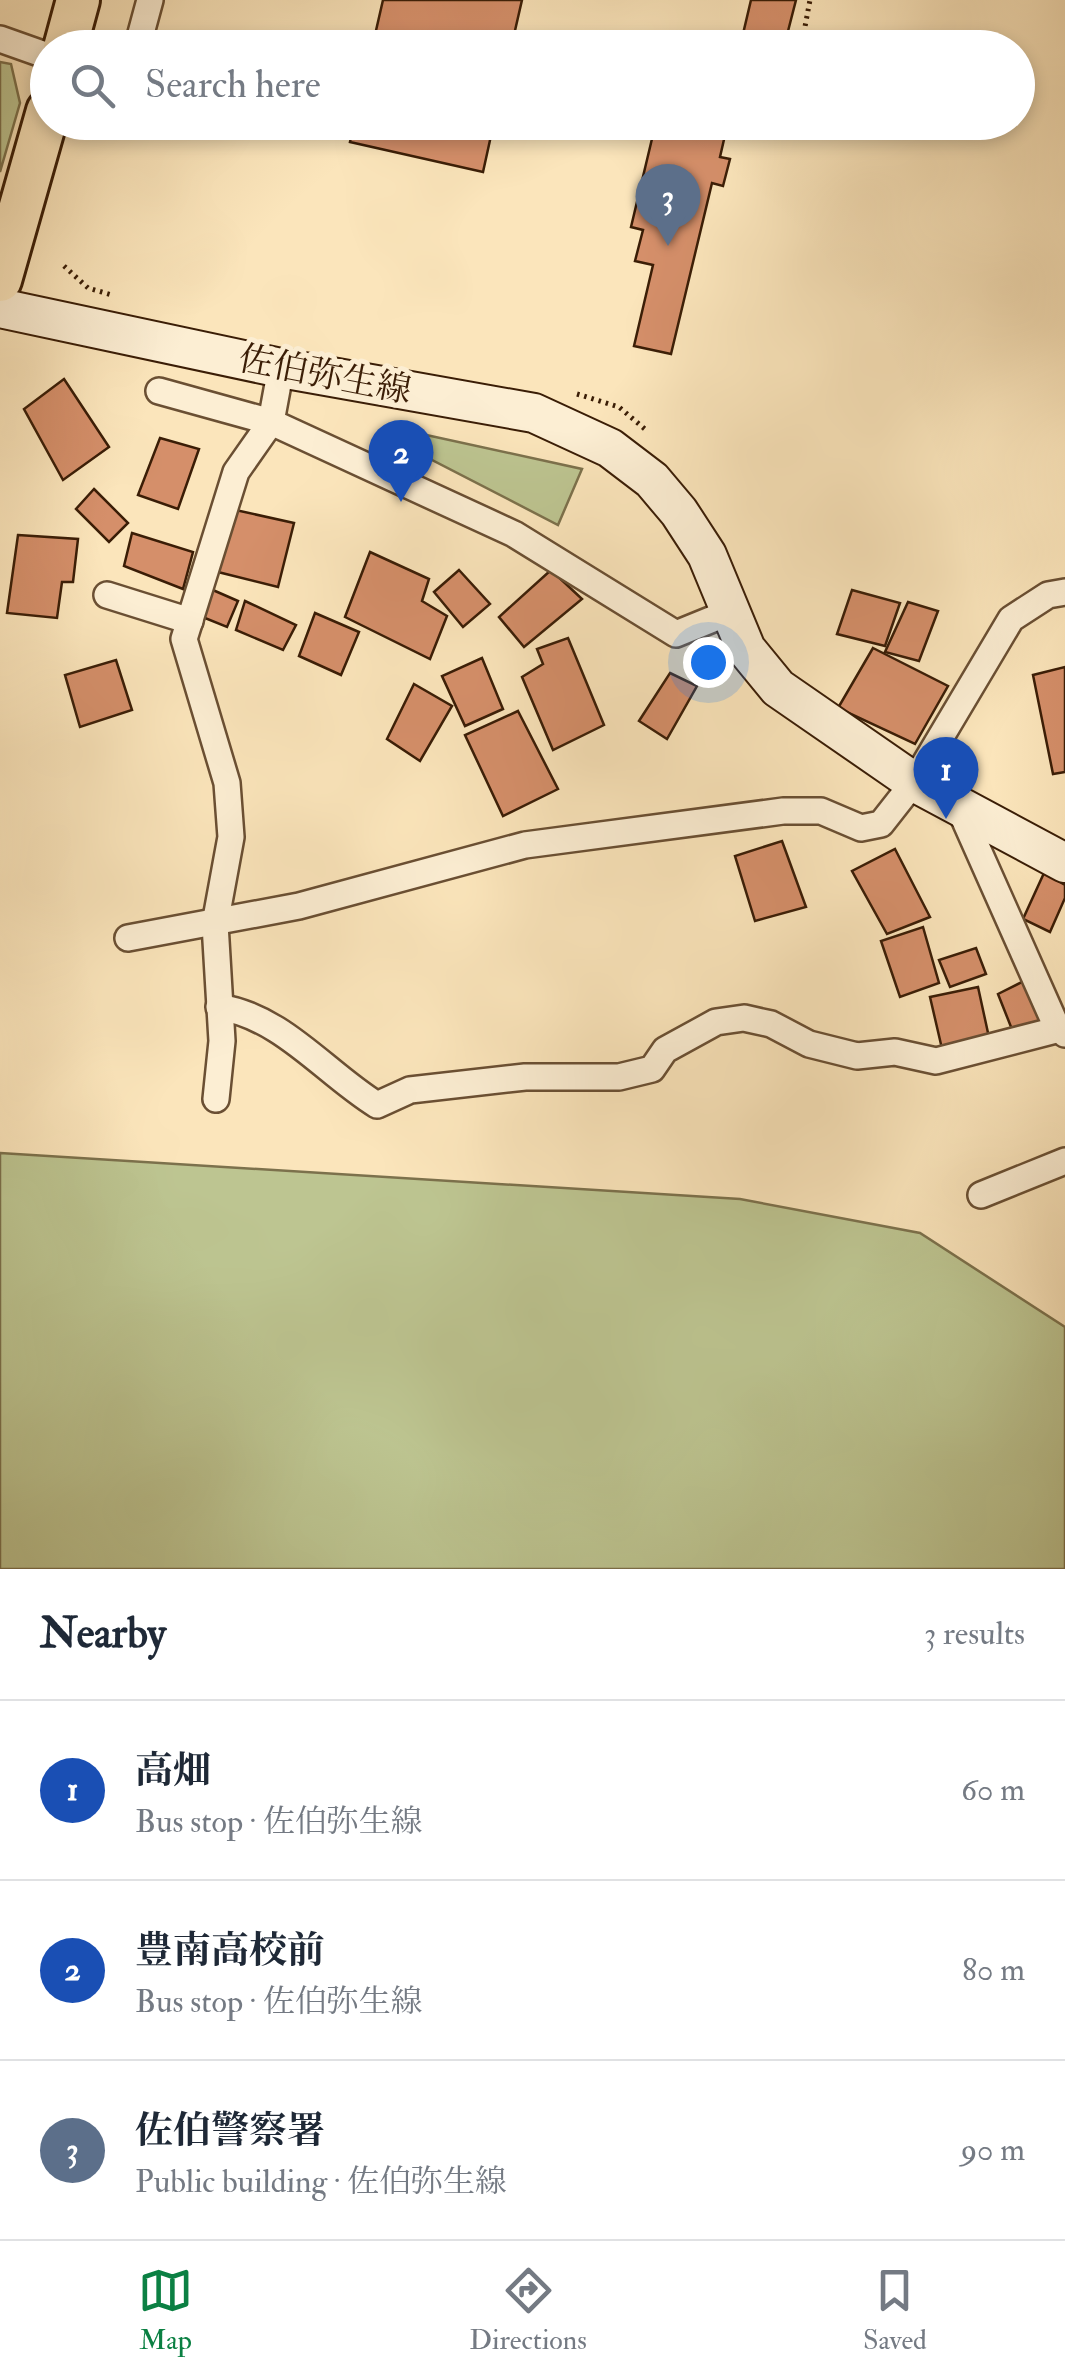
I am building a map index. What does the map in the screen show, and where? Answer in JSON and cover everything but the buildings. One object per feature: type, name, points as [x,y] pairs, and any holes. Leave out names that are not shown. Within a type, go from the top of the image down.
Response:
[{"type":"highway","points":[[70,30],[78,0]]},
{"type":"highway","points":[[0,280],[40,140]]},
{"type":"main road","name":"佐伯弥生線","points":[[0,308],[281,368],[534,413],[610,448],[652,480],[678,512],[707,555],[746,649],[778,688],[914,782],[1065,863]]},
{"type":"street","points":[[142,30],[150,0]]},
{"type":"street","points":[[0,39],[30,50]]},
{"type":"street","points":[[216,1099],[219,1007],[215,924],[231,836],[226,783],[184,639],[236,472],[270,422],[281,368]]},
{"type":"street","points":[[159,391],[270,422],[514,534],[676,634],[730,612]]},
{"type":"street","points":[[128,938],[215,924],[525,845],[783,811],[821,811],[861,828],[881,824],[914,782],[1011,619],[1048,595],[1065,592]]},
{"type":"street","points":[[107,595],[190,621]]},
{"type":"street","points":[[219,1007],[243,1011],[266,1023],[377,1106],[410,1090],[525,1076],[619,1077],[652,1069],[665,1050],[716,1022],[744,1018],[771,1024],[809,1044],[857,1056],[896,1052],[936,1061],[1063,1032],[958,805]]},
{"type":"street","points":[[981,1195],[1065,1162]]},
{"type":"path","points":[[805,30],[810,0]]},
{"type":"path","points":[[64,266],[88,288],[124,298]]},
{"type":"path","points":[[568,390],[619,407],[647,431]]},
{"type":"green space","points":[[0,62],[11,64],[20,103],[0,172]]},
{"type":"green space","points":[[408,431],[582,469],[558,525],[405,446]]},
{"type":"green space","points":[[0,1153],[740,1199],[920,1233],[1065,1327],[1065,1569],[0,1569]]},
{"type":"place","name":"佐伯警察署","points":[[668,246]]},
{"type":"place","name":"豊南高校前","points":[[401,502]]},
{"type":"place","name":"高畑","points":[[946,819]]}]
